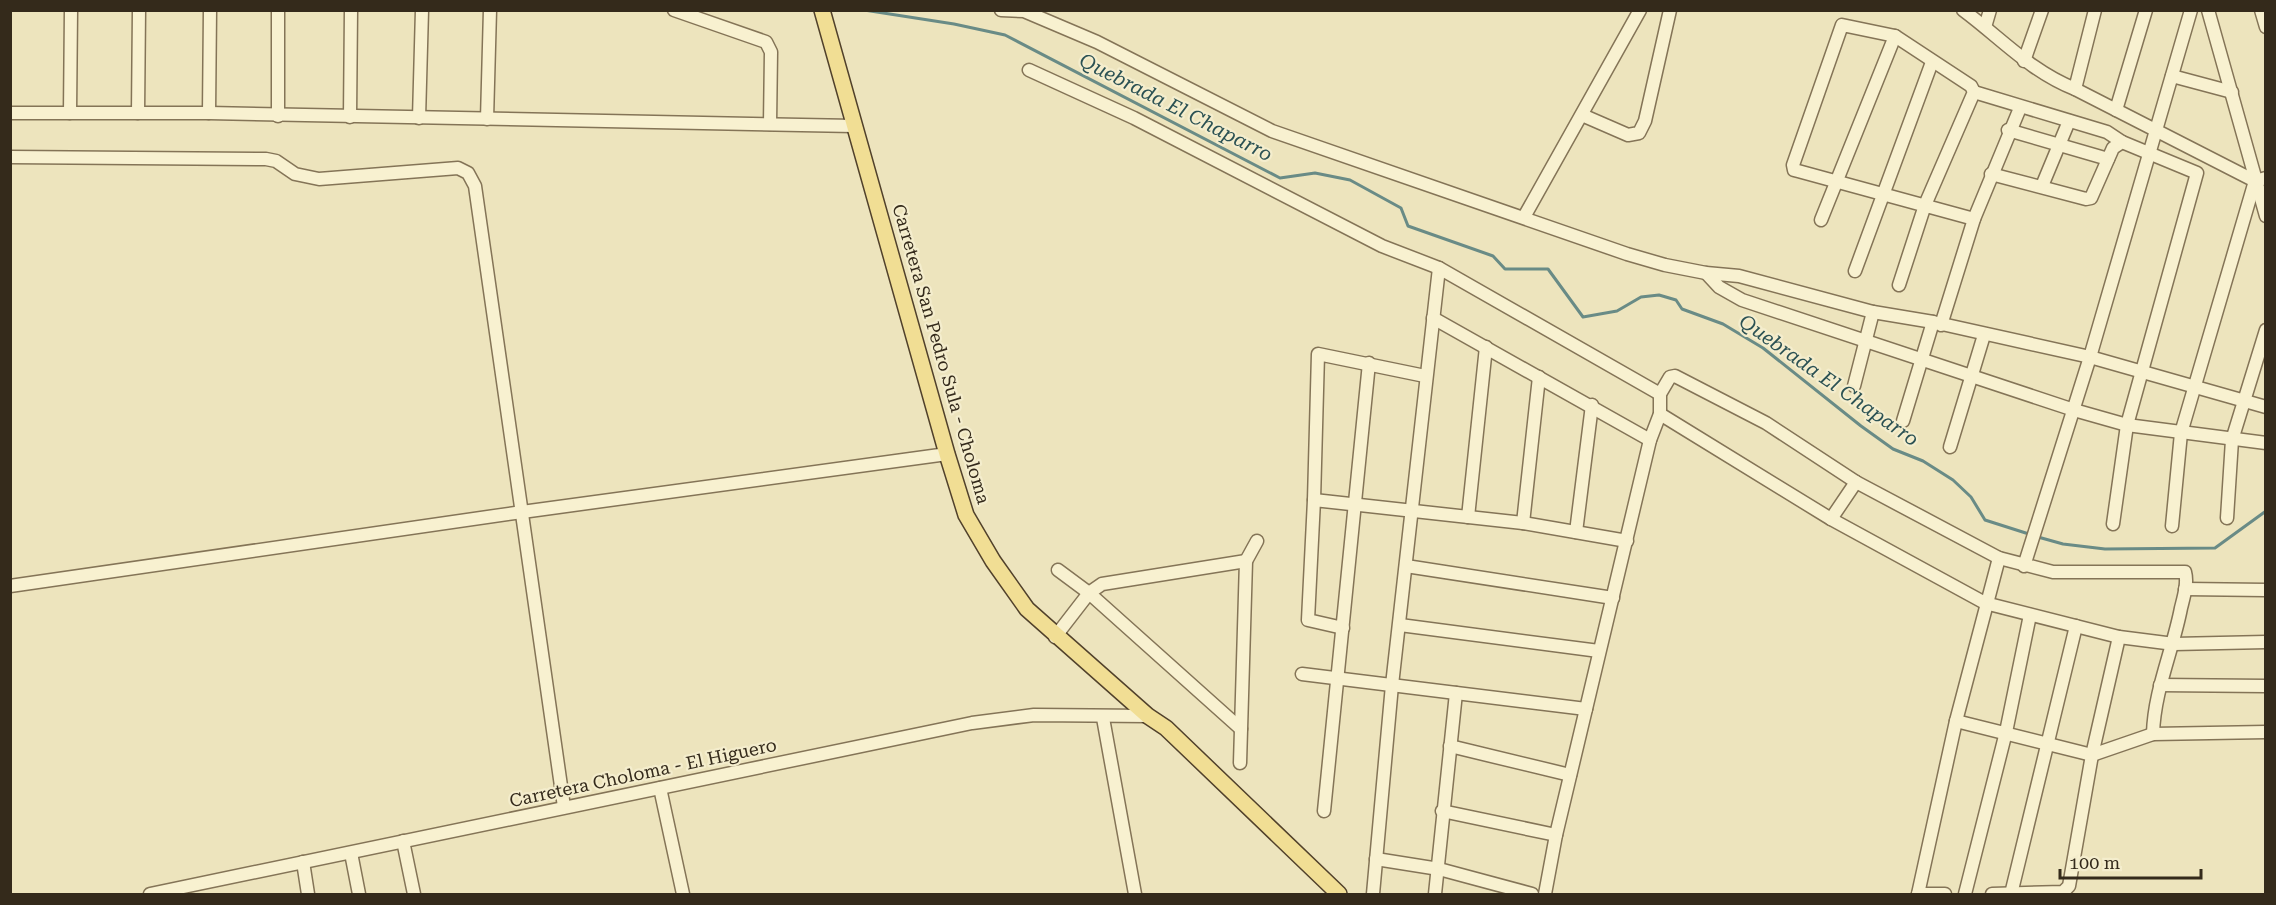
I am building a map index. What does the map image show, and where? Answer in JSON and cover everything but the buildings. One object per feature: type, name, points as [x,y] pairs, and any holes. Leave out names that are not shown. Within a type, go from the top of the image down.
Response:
[{"type":"main road","name":"Carretera San Pedro Sula - Choloma","points":[[822,12],[966,515],[993,561],[1027,609],[1055,637],[1148,716],[1166,728],[1339,894]]},
{"type":"main road","name":"Carretera San Pedro Sula - Choloma","points":[[1148,716],[1158,732],[1329,894]]},
{"type":"street","points":[[70,113],[71,10]]},
{"type":"street","points":[[138,113],[139,10]]},
{"type":"street","points":[[209,113],[210,10]]},
{"type":"street","points":[[278,10],[278,116]]},
{"type":"street","points":[[350,117],[351,10]]},
{"type":"street","points":[[419,118],[422,10]]},
{"type":"street","points":[[486,119],[490,10]]},
{"type":"street","points":[[675,10],[766,42],[771,52],[770,124]]},
{"type":"street","points":[[1001,10],[1024,11],[1097,42],[1272,131],[1627,254],[1706,273],[1739,276],[1873,312],[1937,323],[2090,357],[2242,403],[2265,407]]},
{"type":"street","points":[[1524,217],[1640,10]]},
{"type":"street","points":[[1582,116],[1628,135],[1639,133],[1645,121],[1670,10]]},
{"type":"street","points":[[1963,10],[2024,61],[2052,79],[2157,132],[2260,180]]},
{"type":"street","points":[[1985,27],[1990,10]]},
{"type":"street","points":[[2024,61],[2042,10]]},
{"type":"street","points":[[2075,89],[2095,10]]},
{"type":"street","points":[[2116,110],[2146,10]]},
{"type":"street","points":[[2025,566],[2090,357],[2191,10]]},
{"type":"street","points":[[2208,10],[2260,180],[2265,216]]},
{"type":"street","points":[[2261,10],[2265,27]]},
{"type":"street","points":[[1974,219],[1798,171],[1793,165],[1842,25],[1895,36],[1971,86],[1974,92],[2020,108],[2107,132],[2122,142],[2151,152],[2197,173],[2127,425],[2113,524]]},
{"type":"street","points":[[1821,220],[1895,36]]},
{"type":"street","points":[[1855,271],[1881,194],[1932,62]]},
{"type":"street","points":[[1029,70],[1134,118],[1382,246],[1439,268],[1660,393]]},
{"type":"street","points":[[2172,76],[2232,92]]},
{"type":"street","points":[[1899,285],[1925,205],[1974,92]]},
{"type":"street","points":[[1903,421],[1921,359],[1937,323],[2008,130],[2020,108]]},
{"type":"street","points":[[10,113],[209,113],[854,126]]},
{"type":"street","points":[[2042,186],[2057,145],[2069,121]]},
{"type":"street","points":[[2008,130],[2108,159]]},
{"type":"street","points":[[1991,174],[2086,199],[2091,198],[2113,148],[2122,142]]},
{"type":"street","points":[[10,157],[266,159],[276,161],[295,174],[319,179],[458,168],[468,173],[475,186],[564,807]]},
{"type":"street","points":[[2172,526],[2181,433],[2260,180]]},
{"type":"street","points":[[1372,894],[1425,376],[1439,268]]},
{"type":"street","points":[[1706,273],[1719,287],[1742,300],[2074,410],[2127,425],[2265,443]]},
{"type":"street","points":[[1854,386],[1873,312]]},
{"type":"street","points":[[1433,318],[1592,405],[1650,440]]},
{"type":"street","points":[[2227,518],[2232,440],[2265,330]]},
{"type":"street","points":[[1950,447],[1984,335]]},
{"type":"street","points":[[1468,517],[1486,347]]},
{"type":"street","points":[[1342,628],[1308,620],[1318,354],[1425,376]]},
{"type":"street","points":[[1324,811],[1357,504],[1369,363]]},
{"type":"street","points":[[1545,894],[1556,835],[1599,651],[1650,440],[1660,414],[1660,393],[1666,379],[1675,376],[1766,423],[1856,482],[1999,558],[2053,572],[2181,570],[2186,576],[2185,589],[2174,644],[2160,685],[2153,734]]},
{"type":"street","points":[[1523,523],[1539,377]]},
{"type":"street","points":[[1576,532],[1592,405]]},
{"type":"street","points":[[1660,414],[1831,519],[1985,603],[2119,637],[2174,644],[2265,642]]},
{"type":"street","points":[[10,586],[522,512],[947,454]]},
{"type":"street","points":[[1831,519],[1856,482]]},
{"type":"street","points":[[1314,500],[1523,523],[1627,541]]},
{"type":"street","points":[[1240,763],[1246,561],[1257,541]]},
{"type":"street","points":[[1945,894],[1918,894],[1956,721],[1985,603],[1999,558]]},
{"type":"street","points":[[1055,637],[1089,592],[1102,584],[1246,561]]},
{"type":"street","points":[[1406,566],[1612,598]]},
{"type":"street","points":[[1058,570],[1089,592],[1241,729]]},
{"type":"street","points":[[2185,589],[2265,590]]},
{"type":"street","points":[[1965,894],[2006,732],[2030,615]]},
{"type":"street","points":[[1400,625],[1599,651]]},
{"type":"street","points":[[2011,894],[2076,626]]},
{"type":"street","points":[[1992,894],[2063,892],[2069,886],[2092,754],[2119,637]]},
{"type":"street","points":[[1302,674],[1586,709]]},
{"type":"street","points":[[2160,685],[2265,686]]},
{"type":"street","points":[[1435,894],[1456,693]]},
{"type":"street","name":"Carretera Choloma - El Higuero","points":[[150,894],[972,723],[1034,715],[1103,718],[1148,716]]},
{"type":"street","points":[[1103,718],[1135,894]]},
{"type":"street","points":[[1956,721],[2092,754],[2153,734],[2265,732]]},
{"type":"street","points":[[1450,746],[1570,775]]},
{"type":"street","points":[[660,788],[683,894]]},
{"type":"street","points":[[1442,811],[1556,835]]},
{"type":"street","points":[[403,841],[414,894]]},
{"type":"street","points":[[351,853],[359,894]]},
{"type":"street","points":[[1376,860],[1439,869],[1532,894]]},
{"type":"street","points":[[303,862],[308,894]]},
{"type":"waterway","name":"Quebrada El Chaparro","points":[[864,10],[954,24],[1005,35],[1280,178],[1315,173],[1350,180],[1401,208],[1408,226],[1493,256],[1505,269],[1548,269],[1583,317],[1617,311],[1641,297],[1659,295],[1676,300],[1682,309],[1723,324],[1763,348],[1893,449],[1923,461],[1953,480],[1971,497],[1985,520],[2032,535]]},
{"type":"waterway","name":"Quebrada El Chaparro","points":[[2038,537],[2063,544],[2105,549],[2215,548],[2266,511]]}]
